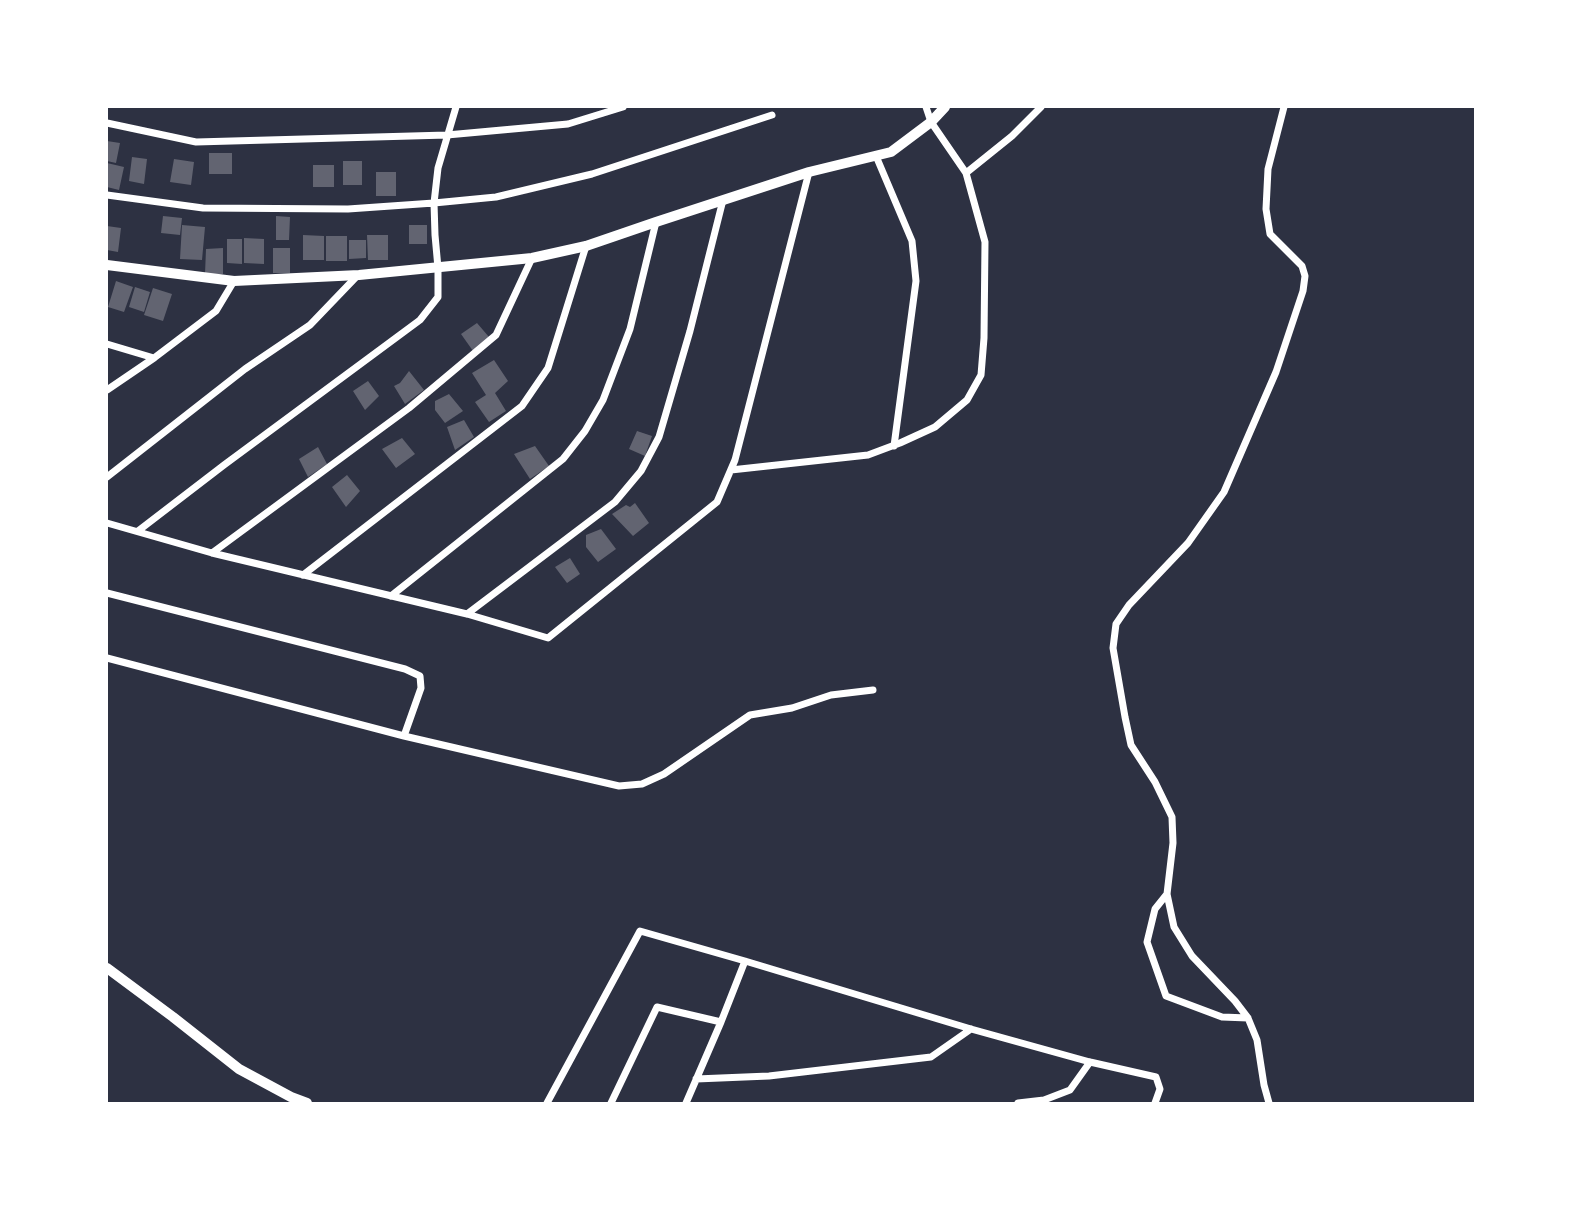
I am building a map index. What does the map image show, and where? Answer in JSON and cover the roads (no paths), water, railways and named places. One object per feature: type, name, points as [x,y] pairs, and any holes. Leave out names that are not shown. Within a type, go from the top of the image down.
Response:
[{"type":"street","points":[[138,531],[420,320],[438,297],[434,203],[438,168],[456,107]]},
{"type":"street","points":[[107,123],[196,142],[447,135],[568,124],[623,107]]},
{"type":"street","points":[[731,470],[868,454],[894,446],[935,427],[967,400],[981,375],[985,242],[965,173],[931,122],[926,107]]},
{"type":"street","points":[[107,265],[234,281],[359,275],[532,258],[586,246],[809,172],[891,152],[931,122],[945,107]]},
{"type":"street","points":[[965,173],[1012,136],[1041,107]]},
{"type":"street","points":[[1269,1103],[1257,1040],[1248,1018],[1192,956],[1174,927],[1167,894],[1173,844],[1172,817],[1155,782],[1131,745],[1113,649],[1116,624],[1129,605],[1188,543],[1224,492],[1276,372],[1303,291],[1305,276],[1302,266],[1270,234],[1266,209],[1268,169],[1284,107]]},
{"type":"street","points":[[107,195],[203,208],[348,209],[495,197],[592,174],[772,115]]},
{"type":"street","points":[[876,156],[912,241],[916,281],[894,446]]},
{"type":"street","points":[[107,523],[212,553],[467,614],[548,638],[717,502],[731,470],[809,172]]},
{"type":"street","points":[[467,614],[615,502],[640,471],[659,437],[690,331],[723,200]]},
{"type":"street","points":[[391,597],[563,459],[585,431],[603,400],[630,330],[656,222]]},
{"type":"street","points":[[303,575],[522,406],[548,368],[586,246]]},
{"type":"street","points":[[212,553],[409,408],[496,335],[532,258]]},
{"type":"street","points":[[107,477],[245,369],[310,325],[359,275]]},
{"type":"street","points":[[107,390],[216,311],[234,281]]},
{"type":"street","points":[[107,344],[154,358]]},
{"type":"street","points":[[107,593],[412,672],[420,676],[421,688],[404,737]]},
{"type":"street","points":[[107,658],[404,737],[619,786],[642,783],[664,775],[750,715],[792,708],[831,695],[873,690]]},
{"type":"street","points":[[1167,894],[1155,909],[1147,942],[1166,996],[1222,1017],[1248,1018]]},
{"type":"street","points":[[547,1103],[640,931],[971,1029],[1156,1077],[1160,1089],[1155,1103]]},
{"type":"street","points":[[686,1103],[745,961]]},
{"type":"street","points":[[107,968],[239,1069],[307,1103]]},
{"type":"street","points":[[611,1103],[657,1007],[721,1022]]},
{"type":"street","points":[[696,1079],[769,1076],[931,1057],[971,1029]]},
{"type":"street","points":[[1018,1103],[1044,1100],[1070,1090],[1090,1062]]}]
